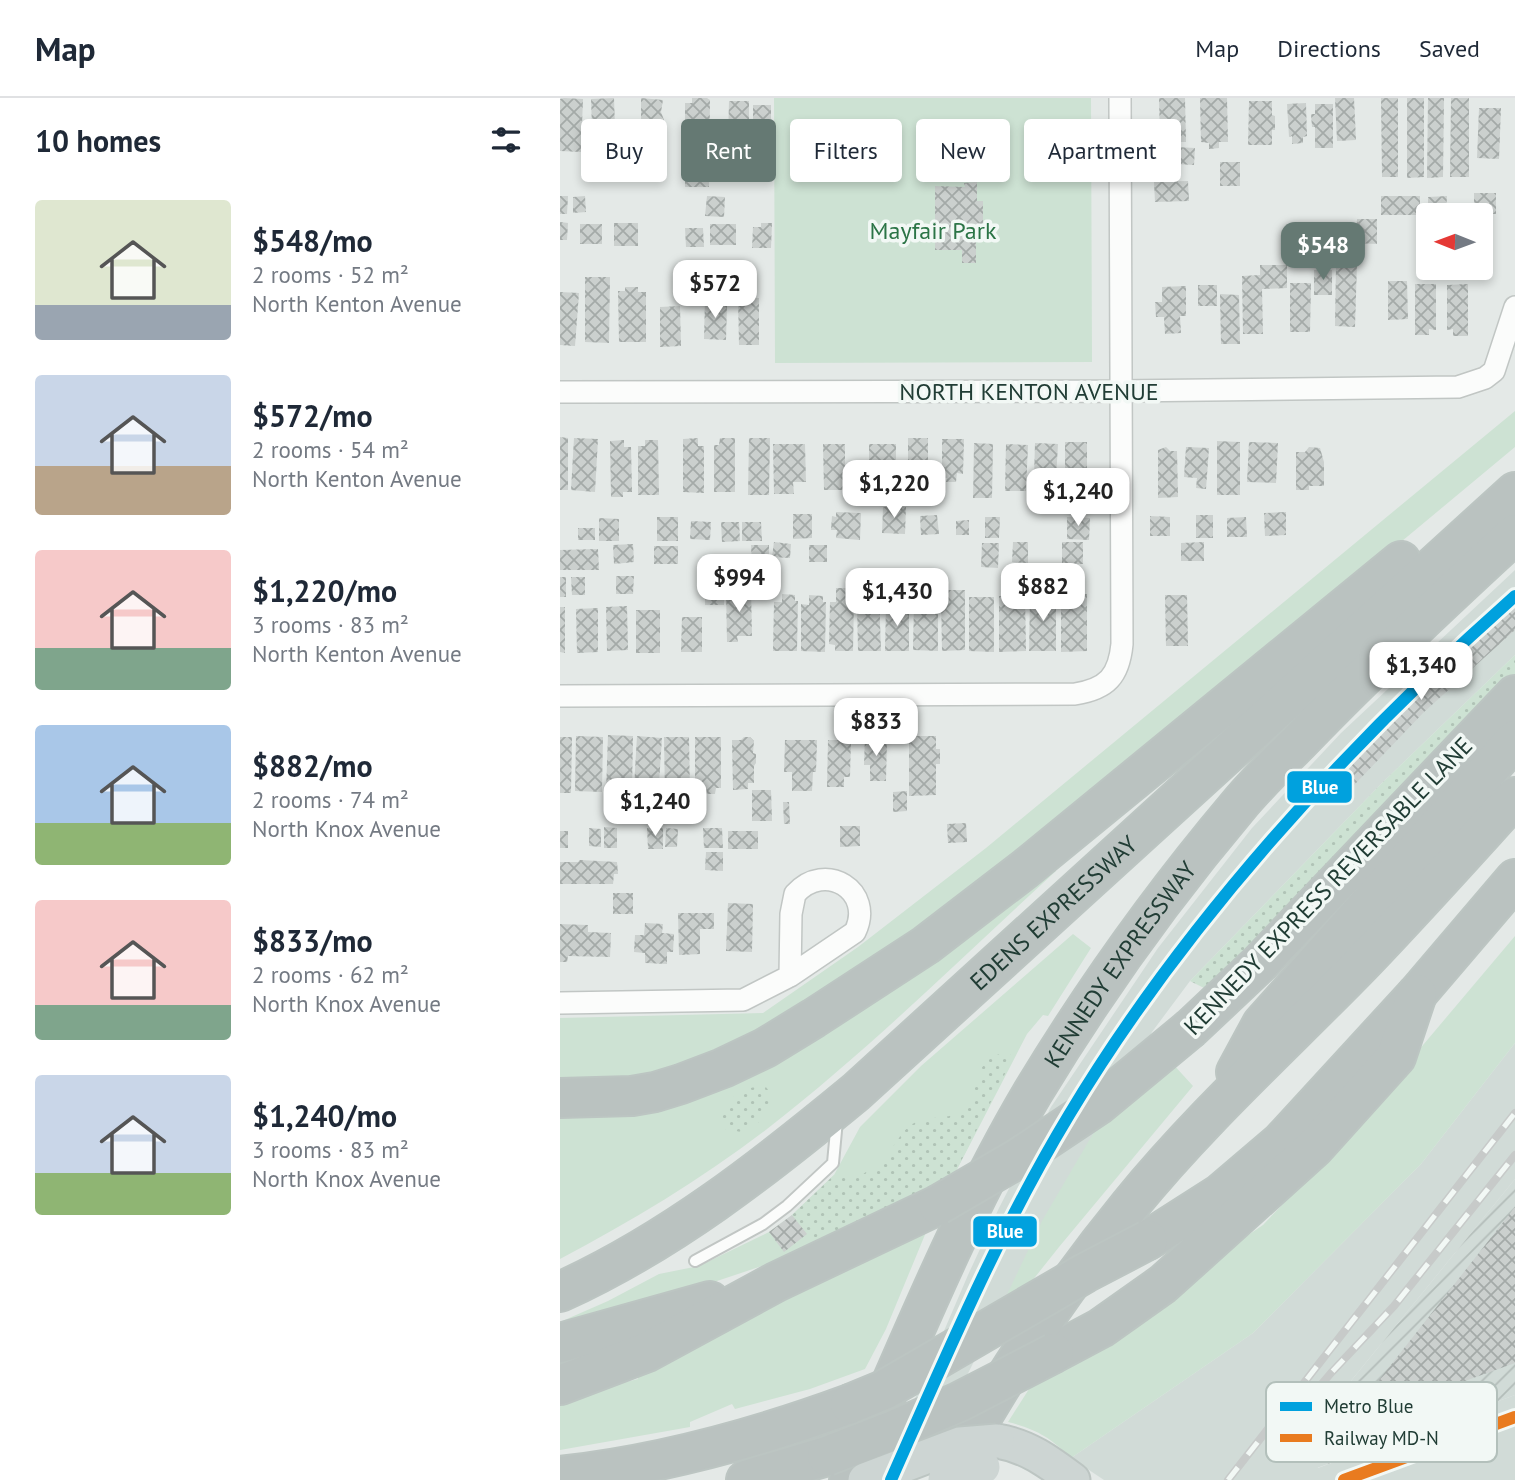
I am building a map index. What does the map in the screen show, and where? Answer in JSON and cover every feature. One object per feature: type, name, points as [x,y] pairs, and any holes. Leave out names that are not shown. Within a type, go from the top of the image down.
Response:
[{"type":"highway","name":"EDENS EXPRESSWAY","points":[[560,1292],[618,1263],[686,1222],[838,1107],[1515,492]]},
{"type":"highway","points":[[560,1098],[632,1096],[681,1084],[765,1048],[814,1018],[926,945],[1025,869],[1406,557],[1468,534]]},
{"type":"highway","name":"KENNEDY EXPRESSWAY","points":[[838,1468],[977,1196],[1032,1095],[1088,1005],[1151,914],[1240,803],[1406,634],[1515,534]]},
{"type":"highway","name":"KENNEDY EXPRESS REVERSABLE LANE","points":[[776,1282],[938,1205],[1017,1159],[1098,1104],[1191,1028],[1260,963],[1515,695]]},
{"type":"highway","points":[[1217,1108],[1262,1024],[1515,740]]},
{"type":"highway","points":[[945,1480],[982,1414],[1050,1310],[1130,1205],[1217,1108],[1363,962],[1515,797]]},
{"type":"highway","points":[[560,1476],[705,1451],[796,1424],[884,1390],[1085,1273],[1149,1240],[1220,1194],[1281,1142],[1417,994],[1515,879]]},
{"type":"highway","points":[[746,1480],[838,1468],[894,1430],[959,1402],[1101,1328],[1163,1284],[1314,1148],[1396,1057],[1417,994]]},
{"type":"highway","points":[[560,1343],[776,1282]]},
{"type":"highway","points":[[560,1385],[647,1352],[776,1282]]},
{"type":"main road","points":[[865,1480],[960,1444],[979,1441],[990,1455],[1028,1472],[1038,1480]]},
{"type":"main road","points":[[945,1480],[1009,1443],[1038,1454],[1073,1480]]},
{"type":"street","points":[[560,696],[1075,694],[1109,682],[1120,659],[1122,644],[1120,98]]},
{"type":"street","name":"NORTH KENTON AVENUE","points":[[560,392],[1120,391],[1458,387],[1485,378],[1494,371],[1515,307]]},
{"type":"street","points":[[560,1003],[743,1000],[790,976],[855,932],[861,911],[858,901],[845,885],[832,879],[821,879],[811,881],[795,894],[791,914],[790,976]]},
{"type":"lane","points":[[695,1261],[764,1224],[788,1206],[833,1163],[838,1107]]},
{"type":"shaded area","points":[[1515,570],[1515,655],[1381,784],[1190,981],[1152,1032],[1101,1120],[1003,1303],[915,1480],[880,1480],[968,1275],[1051,1107],[1158,948],[1252,828],[1341,733]]},
{"type":"shaded area","points":[[1515,1043],[1515,1179],[1350,1382],[1266,1382],[1266,1462],[1315,1462],[1318,1468],[1334,1462],[1497,1462],[1497,1402],[1515,1395],[1515,1480],[1104,1480],[1071,1458],[1253,1333],[1421,1164]]},
{"type":"shaded area","points":[[1515,1179],[1515,1395],[1497,1402],[1497,1382],[1350,1382]]},
{"type":"shaded area","points":[[1314,1462],[1333,1462],[1317,1468]]},
{"type":"green space","name":"Mayfair Park","points":[[774,98],[1091,98],[1091,119],[1024,119],[1024,182],[1091,182],[1092,362],[775,363]]},
{"type":"green space","points":[[1515,411],[1515,447],[1324,606],[923,930],[744,1044],[666,1078],[560,1082],[560,1018],[763,1013],[858,947],[986,848]]},
{"type":"green space","points":[[1515,655],[1515,675],[1210,991],[1190,981],[1381,784]]},
{"type":"green space","points":[[1048,863],[1056,871],[878,1036],[805,1099],[692,1182],[560,1259],[560,1112],[643,1109]]},
{"type":"green space","points":[[1073,934],[1091,948],[1048,1016],[1043,1015],[1027,1034],[950,1183],[783,1259],[675,1295],[560,1326],[560,1322],[659,1274],[699,1266],[769,1232],[792,1215],[834,1175],[860,1127],[921,1066]]},
{"type":"green space","points":[[1515,936],[1515,1043],[1421,1164],[1253,1333],[1071,1458],[1042,1435],[1008,1422],[1036,1378],[1263,1225],[1337,1147]]},
{"type":"green space","points":[[1005,1053],[1014,1056],[950,1183],[816,1246],[792,1215],[834,1175],[859,1178],[878,1164],[911,1125],[921,1120],[951,1116],[962,1110],[973,1095],[986,1062]]},
{"type":"green space","points":[[1172,1063],[1193,1086],[1024,1291],[1003,1303],[1042,1221],[1101,1120]]},
{"type":"green space","points":[[765,1086],[770,1092],[773,1104],[761,1121],[741,1132],[725,1129],[721,1113],[730,1100],[744,1090]]},
{"type":"green space","points":[[929,1225],[886,1329],[865,1369],[810,1389],[735,1409],[732,1404],[690,1422],[690,1427],[560,1450],[560,1398],[638,1379],[637,1376]]},
{"type":"building","points":[[614,98],[615,119],[592,119],[591,99]]},
{"type":"building","points":[[641,98],[663,100],[661,112],[664,119],[641,119]]},
{"type":"building","points":[[692,98],[710,100],[710,119],[685,119],[685,103],[692,103]]},
{"type":"building","points":[[1159,98],[1185,98],[1186,142],[1181,142],[1181,119],[1159,119]]},
{"type":"building","points":[[1200,98],[1227,98],[1228,142],[1219,142],[1219,148],[1209,149],[1209,143],[1201,142]]},
{"type":"building","points":[[1335,98],[1354,98],[1356,140],[1337,141]]},
{"type":"building","points":[[1381,98],[1398,98],[1398,177],[1382,177]]},
{"type":"building","points":[[1407,98],[1424,98],[1424,177],[1407,178]]},
{"type":"building","points":[[1428,98],[1444,98],[1443,177],[1427,178]]},
{"type":"building","points":[[1451,98],[1469,98],[1469,177],[1450,177]]},
{"type":"building","points":[[560,99],[583,99],[581,152],[560,151]]},
{"type":"building","points":[[729,101],[749,101],[749,119],[729,119]]},
{"type":"building","points":[[1249,101],[1272,101],[1275,130],[1272,130],[1272,145],[1248,145]]},
{"type":"building","points":[[1306,103],[1307,136],[1303,137],[1303,143],[1292,144],[1292,136],[1289,137],[1287,104]]},
{"type":"building","points":[[1315,104],[1333,104],[1333,148],[1315,148],[1315,127],[1312,127],[1311,114],[1315,114]]},
{"type":"building","points":[[753,105],[771,105],[771,119],[753,119]]},
{"type":"building","points":[[1479,108],[1501,108],[1499,159],[1477,158]]},
{"type":"building","points":[[1181,147],[1195,148],[1194,165],[1181,164]]},
{"type":"building","points":[[1220,162],[1240,162],[1240,186],[1220,186]]},
{"type":"building","points":[[1188,181],[1189,201],[1155,202],[1154,182]]},
{"type":"building","points":[[685,182],[709,182],[709,187],[685,187]]},
{"type":"building","points":[[977,182],[977,201],[983,201],[983,239],[976,239],[976,263],[962,263],[962,250],[935,250],[935,186],[965,187],[964,183]]},
{"type":"building","points":[[1474,193],[1496,193],[1496,214],[1493,214],[1493,203],[1474,203]]},
{"type":"building","points":[[560,196],[568,196],[567,214],[560,214]]},
{"type":"building","points":[[585,196],[586,212],[573,213],[573,197]]},
{"type":"building","points":[[707,196],[725,197],[724,217],[705,216]]},
{"type":"building","points":[[1381,196],[1420,196],[1420,203],[1416,203],[1416,215],[1381,215]]},
{"type":"building","points":[[1447,196],[1447,203],[1428,203],[1428,197]]},
{"type":"building","points":[[1357,219],[1377,219],[1377,244],[1353,243]]},
{"type":"building","points":[[560,222],[568,223],[567,240],[560,240]]},
{"type":"building","points":[[614,223],[638,223],[638,246],[614,246]]},
{"type":"building","points":[[761,223],[772,223],[771,248],[752,248],[753,227],[761,227]]},
{"type":"building","points":[[580,224],[602,224],[602,244],[580,244]]},
{"type":"building","points":[[710,224],[736,224],[736,245],[710,245]]},
{"type":"building","points":[[685,228],[703,228],[704,247],[686,247]]},
{"type":"building","points":[[1336,264],[1357,264],[1355,327],[1335,326]]},
{"type":"building","points":[[1260,265],[1287,265],[1287,288],[1262,289],[1263,334],[1243,334],[1242,276],[1260,275]]},
{"type":"building","points":[[1314,270],[1332,270],[1332,295],[1314,295]]},
{"type":"building","points":[[585,277],[610,277],[609,343],[585,342]]},
{"type":"building","points":[[1388,281],[1407,281],[1408,319],[1388,320]]},
{"type":"building","points":[[1290,283],[1311,283],[1310,332],[1290,332]]},
{"type":"building","points":[[1415,284],[1436,284],[1436,330],[1429,329],[1429,335],[1415,335]]},
{"type":"building","points":[[1468,284],[1468,336],[1453,336],[1453,329],[1447,330],[1447,285]]},
{"type":"building","points":[[1198,285],[1217,285],[1217,306],[1198,306]]},
{"type":"building","points":[[1186,286],[1186,316],[1180,316],[1181,333],[1165,334],[1164,317],[1156,317],[1155,302],[1162,302],[1162,287]]},
{"type":"building","points":[[625,287],[638,287],[638,292],[646,292],[646,342],[619,342],[618,291],[625,291]]},
{"type":"building","points":[[560,292],[579,293],[575,346],[560,345]]},
{"type":"building","points":[[1220,294],[1239,295],[1240,344],[1221,344]]},
{"type":"building","points":[[705,298],[719,299],[719,306],[727,306],[726,340],[704,339]]},
{"type":"building","points":[[738,298],[759,298],[759,345],[739,345]]},
{"type":"building","points":[[680,306],[681,346],[660,347],[660,307]]},
{"type":"building","points":[[560,437],[568,438],[568,490],[560,490]]},
{"type":"building","points":[[574,438],[598,439],[595,492],[571,490]]},
{"type":"building","points":[[698,438],[698,446],[704,446],[704,493],[683,492],[683,439]]},
{"type":"building","points":[[720,438],[735,438],[735,492],[714,492],[714,445],[719,445]]},
{"type":"building","points":[[749,438],[770,438],[769,495],[748,495]]},
{"type":"building","points":[[908,438],[928,438],[928,492],[908,492]]},
{"type":"building","points":[[942,439],[964,439],[963,474],[957,473],[956,482],[946,482],[947,478],[942,478]]},
{"type":"building","points":[[624,440],[624,447],[631,447],[632,492],[623,492],[623,497],[611,497],[610,441]]},
{"type":"building","points":[[645,440],[658,440],[659,495],[638,495],[638,446],[645,446]]},
{"type":"building","points":[[1217,441],[1240,442],[1240,495],[1217,495]]},
{"type":"building","points":[[1065,442],[1087,442],[1087,490],[1065,490]]},
{"type":"building","points":[[1249,442],[1278,443],[1276,483],[1247,482]]},
{"type":"building","points":[[974,443],[993,444],[992,498],[973,498]]},
{"type":"building","points":[[1035,443],[1058,444],[1056,479],[1034,478]]},
{"type":"building","points":[[773,444],[805,444],[806,482],[793,482],[794,494],[774,494]]},
{"type":"building","points":[[823,444],[845,444],[845,490],[824,490]]},
{"type":"building","points":[[869,444],[896,444],[896,483],[882,483],[881,488],[869,488]]},
{"type":"building","points":[[1006,444],[1028,445],[1026,491],[1005,491]]},
{"type":"building","points":[[1166,447],[1170,451],[1177,451],[1178,497],[1158,498],[1158,450]]},
{"type":"building","points":[[1186,447],[1209,448],[1206,489],[1196,488],[1197,478],[1184,477]]},
{"type":"building","points":[[1309,447],[1320,448],[1324,462],[1324,486],[1309,486],[1309,490],[1296,490],[1296,452],[1305,452]]},
{"type":"building","points":[[883,507],[906,507],[905,534],[882,533]]},
{"type":"building","points":[[836,512],[861,513],[860,540],[836,538],[837,530],[831,530],[832,516],[836,517]]},
{"type":"building","points":[[1286,512],[1286,535],[1265,536],[1264,513]]},
{"type":"building","points":[[793,514],[812,514],[812,538],[793,539]]},
{"type":"building","points":[[937,515],[939,534],[921,535],[920,516]]},
{"type":"building","points":[[1196,515],[1213,515],[1213,538],[1196,538]]},
{"type":"building","points":[[1150,516],[1170,517],[1170,536],[1150,536]]},
{"type":"building","points":[[657,517],[678,517],[678,541],[657,541]]},
{"type":"building","points":[[985,517],[1000,517],[999,538],[985,538]]},
{"type":"building","points":[[1067,517],[1090,518],[1089,540],[1067,539]]},
{"type":"building","points":[[1246,517],[1247,537],[1227,537],[1227,518]]},
{"type":"building","points":[[599,518],[619,519],[619,541],[599,541]]},
{"type":"building","points":[[969,520],[969,535],[956,535],[956,521]]},
{"type":"building","points":[[691,521],[711,522],[710,540],[690,539]]},
{"type":"building","points":[[721,522],[739,522],[740,541],[722,542]]},
{"type":"building","points":[[742,522],[761,522],[762,541],[742,541]]},
{"type":"building","points":[[578,528],[595,528],[595,540],[578,540]]},
{"type":"building","points":[[774,542],[791,544],[790,558],[772,557]]},
{"type":"building","points":[[1013,542],[1028,542],[1028,563],[1012,562]]},
{"type":"building","points":[[1062,542],[1083,542],[1083,564],[1062,564]]},
{"type":"building","points":[[1204,542],[1204,561],[1181,561],[1181,543]]},
{"type":"building","points":[[982,543],[999,543],[998,568],[981,567]]},
{"type":"building","points":[[633,544],[634,562],[614,564],[613,545]]},
{"type":"building","points":[[751,545],[769,545],[769,564],[752,565]]},
{"type":"building","points":[[809,545],[827,545],[827,562],[809,562]]},
{"type":"building","points":[[654,546],[678,546],[678,564],[654,564]]},
{"type":"building","points":[[598,549],[599,570],[560,570],[560,550]]},
{"type":"building","points":[[616,576],[634,576],[633,594],[616,594]]},
{"type":"building","points":[[560,577],[566,577],[566,597],[560,597]]},
{"type":"building","points":[[571,577],[585,577],[585,595],[572,595]]},
{"type":"building","points":[[724,585],[724,605],[705,605],[705,586]]},
{"type":"building","points":[[836,588],[850,588],[850,601],[854,601],[853,651],[835,651],[835,645],[829,644],[830,602],[836,602]]},
{"type":"building","points":[[726,589],[751,589],[752,636],[737,636],[738,642],[727,642]]},
{"type":"building","points":[[948,590],[965,590],[965,650],[942,651],[941,596],[948,596]]},
{"type":"building","points":[[879,592],[881,651],[858,651],[857,603],[865,603],[865,593]]},
{"type":"building","points":[[917,592],[936,592],[938,651],[913,650],[914,602],[916,603]]},
{"type":"building","points":[[782,594],[795,595],[795,601],[798,601],[797,651],[773,651],[774,602],[782,602]]},
{"type":"building","points":[[1087,594],[1087,651],[1061,652],[1061,595]]},
{"type":"building","points":[[1515,594],[1515,630],[1424,712],[1335,805],[1317,789],[1408,696]]},
{"type":"building","points":[[809,595],[823,596],[823,602],[826,602],[825,652],[801,651],[801,604],[809,605]]},
{"type":"building","points":[[1030,595],[1056,596],[1056,651],[1029,651]]},
{"type":"building","points":[[1165,595],[1187,595],[1188,646],[1166,646]]},
{"type":"building","points":[[999,596],[1025,596],[1026,651],[999,652]]},
{"type":"building","points":[[969,597],[994,597],[994,652],[969,651]]},
{"type":"building","points":[[886,605],[909,606],[909,651],[885,651]]},
{"type":"building","points":[[627,606],[628,650],[607,651],[606,607]]},
{"type":"building","points":[[560,607],[565,607],[565,653],[560,652]]},
{"type":"building","points":[[598,608],[598,652],[577,653],[576,609]]},
{"type":"building","points":[[636,610],[660,610],[660,653],[636,653]]},
{"type":"building","points":[[682,617],[702,617],[702,652],[681,652]]},
{"type":"building","points":[[608,735],[633,736],[632,792],[606,792]]},
{"type":"building","points":[[576,736],[603,737],[602,792],[575,791]]},
{"type":"building","points":[[637,736],[662,738],[658,799],[642,798],[642,788],[634,788]]},
{"type":"building","points":[[909,736],[936,736],[936,749],[940,749],[940,764],[936,764],[936,795],[909,796]]},
{"type":"building","points":[[560,737],[572,737],[571,793],[560,793]]},
{"type":"building","points":[[664,737],[689,737],[690,796],[665,796]]},
{"type":"building","points":[[695,737],[721,737],[721,788],[716,788],[715,794],[701,794],[701,788],[695,788]]},
{"type":"building","points":[[750,737],[754,741],[754,783],[748,783],[748,789],[733,790],[732,740],[741,740]]},
{"type":"building","points":[[865,737],[887,738],[886,781],[870,781],[870,765],[864,765]]},
{"type":"building","points":[[785,740],[817,740],[816,772],[813,772],[812,791],[792,791],[792,772],[784,772]]},
{"type":"building","points":[[828,740],[851,740],[850,777],[844,777],[844,787],[827,787]]},
{"type":"building","points":[[752,790],[771,790],[772,821],[752,821]]},
{"type":"building","points":[[907,791],[907,811],[893,812],[893,792]]},
{"type":"building","points":[[783,802],[789,802],[790,824],[784,824]]},
{"type":"building","points":[[966,823],[967,842],[948,843],[947,824]]},
{"type":"building","points":[[840,826],[860,826],[860,846],[840,847]]},
{"type":"building","points":[[604,827],[617,828],[617,848],[604,848]]},
{"type":"building","points":[[589,828],[601,829],[601,847],[589,846]]},
{"type":"building","points":[[647,828],[663,828],[663,849],[648,849]]},
{"type":"building","points":[[666,828],[678,829],[677,847],[665,847]]},
{"type":"building","points":[[703,828],[722,828],[723,848],[704,848]]},
{"type":"building","points":[[560,831],[568,831],[568,848],[560,848]]},
{"type":"building","points":[[728,831],[758,831],[758,849],[728,849]]},
{"type":"building","points":[[706,852],[723,852],[723,871],[705,870]]},
{"type":"building","points":[[560,862],[617,862],[618,874],[614,874],[613,884],[560,884]]},
{"type":"building","points":[[613,893],[633,893],[633,914],[613,914]]},
{"type":"building","points":[[728,903],[753,904],[752,952],[726,951]]},
{"type":"building","points":[[678,913],[714,913],[714,929],[700,929],[700,954],[679,955]]},
{"type":"building","points":[[645,923],[663,924],[662,933],[674,934],[673,952],[667,952],[667,964],[645,963],[645,953],[634,952],[635,935],[644,935]]},
{"type":"building","points":[[560,924],[588,925],[588,932],[611,933],[610,957],[568,956],[567,962],[560,962]]},
{"type":"building","points":[[1515,1207],[1515,1363],[1462,1382],[1378,1382]]},
{"type":"building","points":[[792,1215],[807,1234],[784,1252],[769,1232]]},
{"type":"railway","points":[[1305,1382],[1515,1113]]},
{"type":"railway","points":[[1323,1382],[1394,1306],[1515,1155]]},
{"type":"railway","points":[[1228,1480],[1266,1431]]},
{"type":"metro line","name":"Blue","points":[[891,1480],[974,1294],[1019,1204],[1069,1115],[1114,1044],[1217,905],[1272,839],[1391,713],[1515,596]]},
{"type":"rail line","name":"MD-N","points":[[1497,1424],[1515,1417]]},
{"type":"rail line","name":"MD-N","points":[[1344,1480],[1393,1462]]}]
